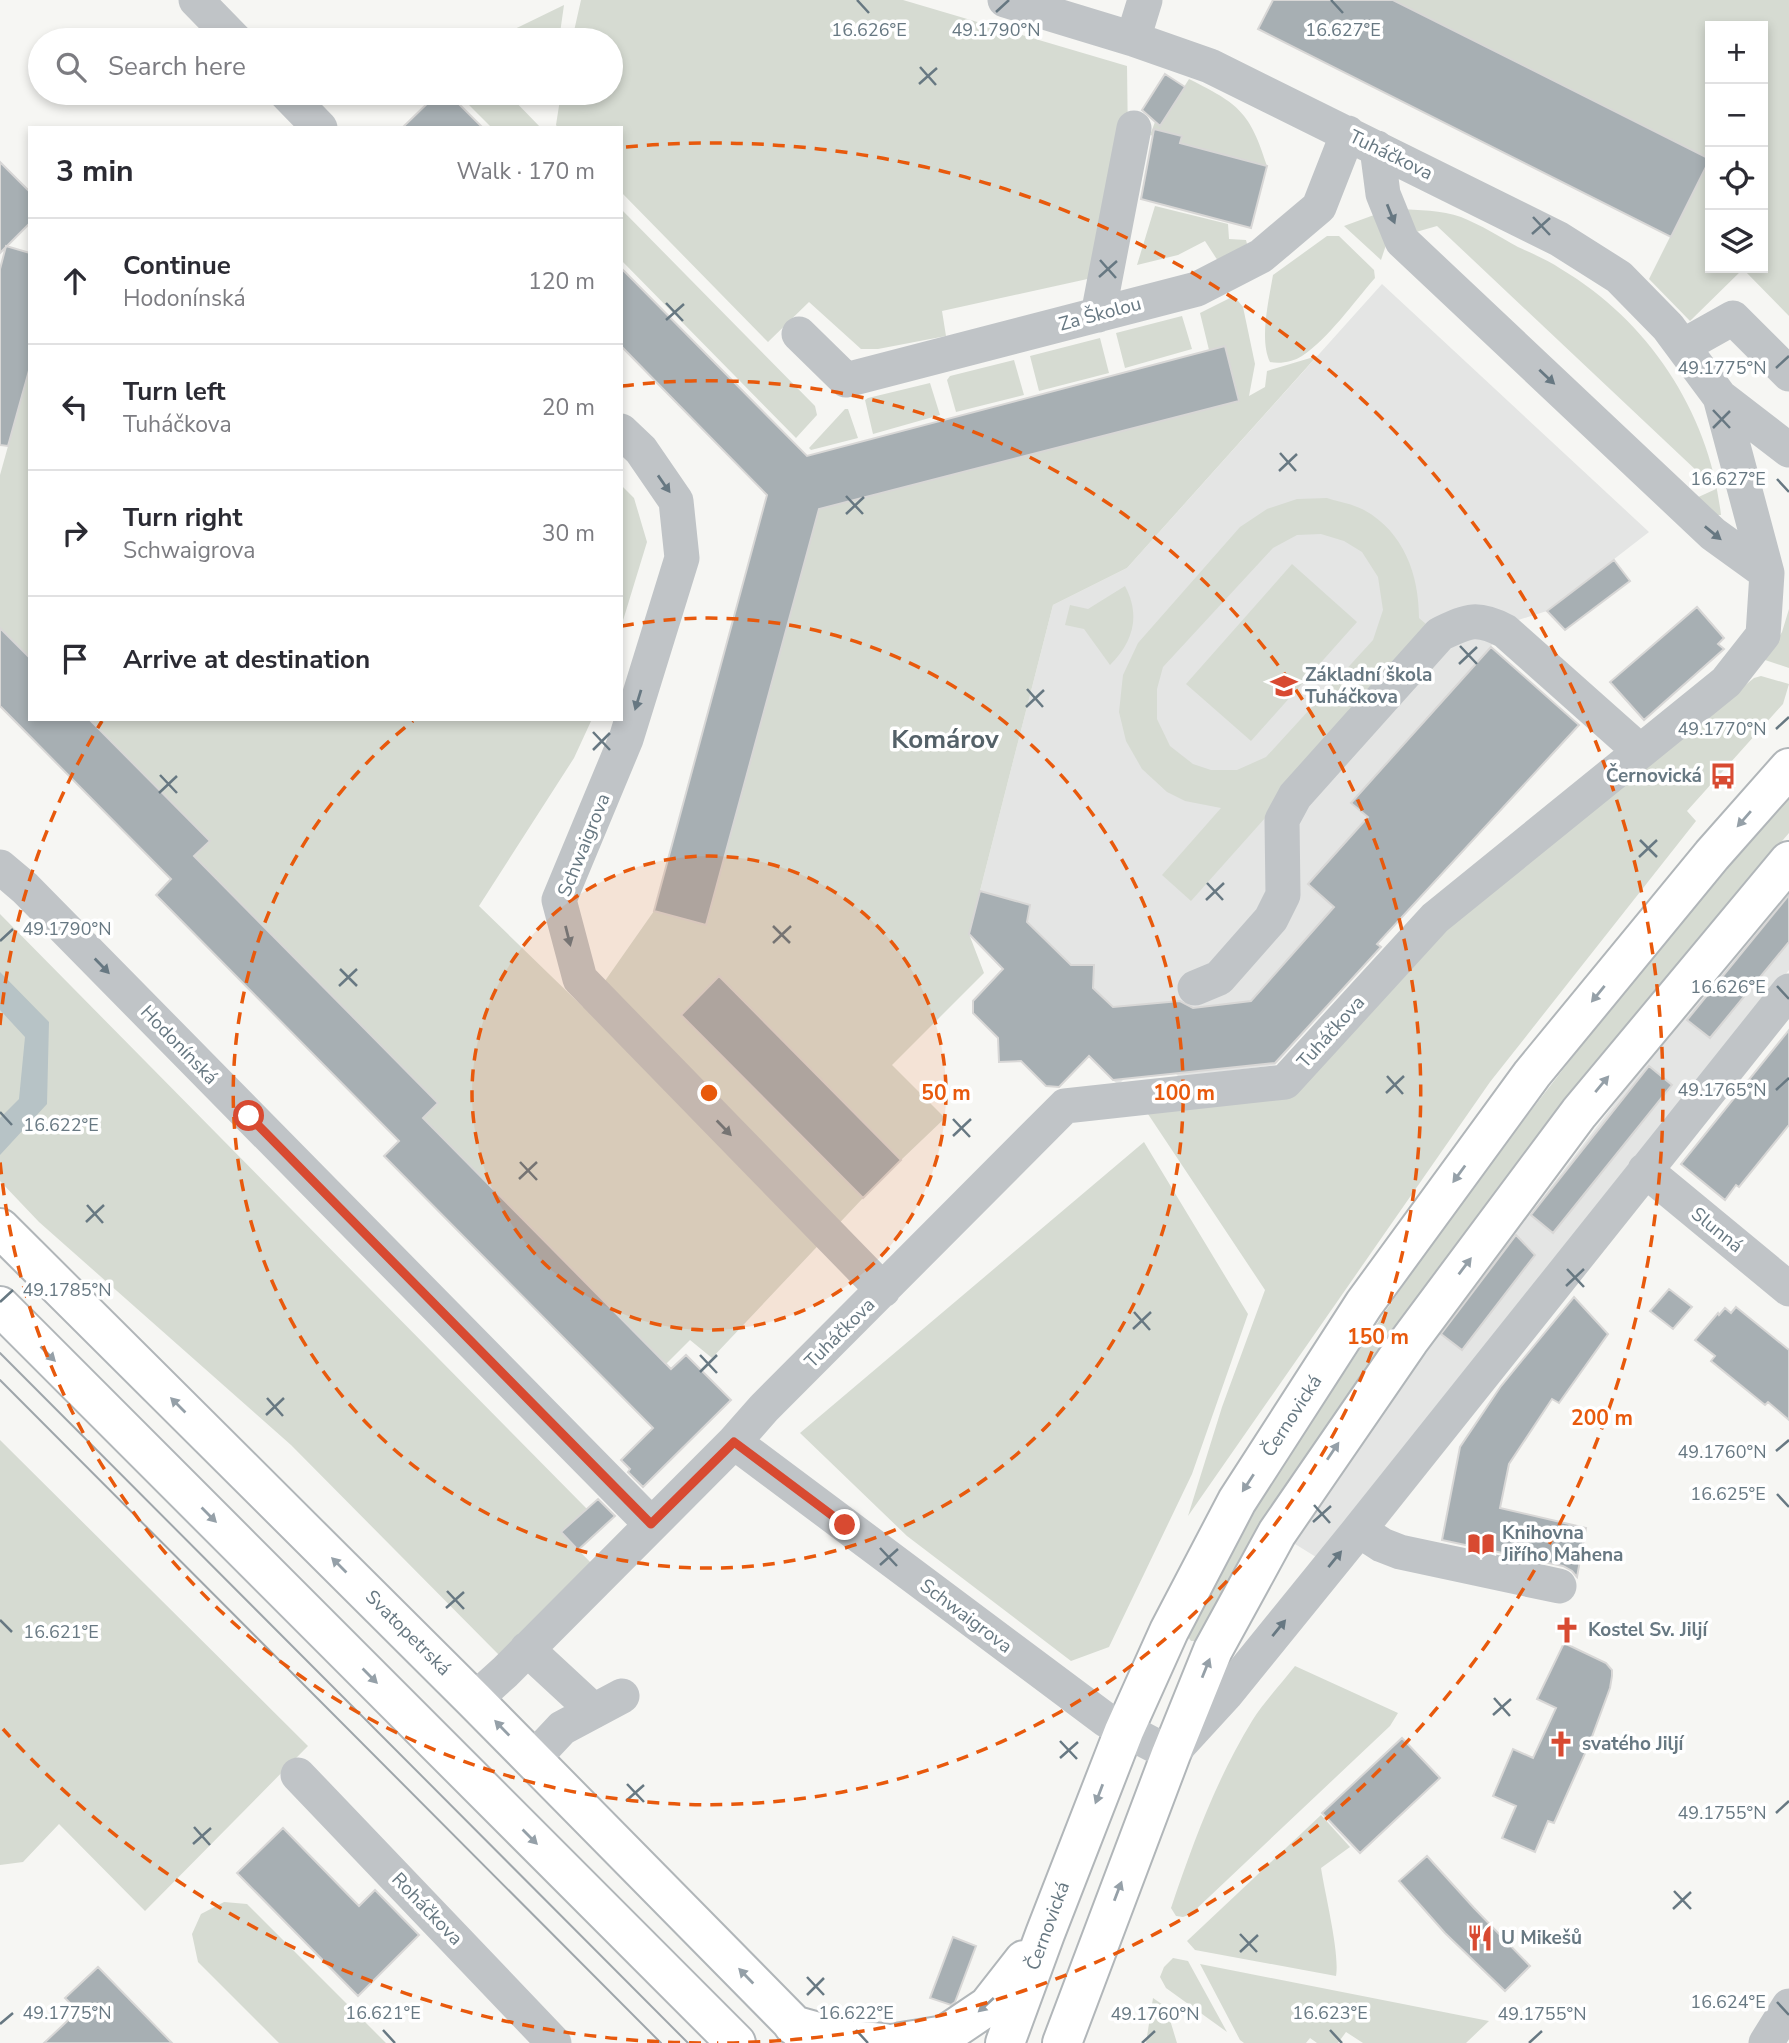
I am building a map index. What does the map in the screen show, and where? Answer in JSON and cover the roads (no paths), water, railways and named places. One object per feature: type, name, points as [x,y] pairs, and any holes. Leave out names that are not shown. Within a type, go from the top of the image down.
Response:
[{"type":"main road","name":"Černovická","points":[[1005,2043],[1124,1731],[1169,1631],[1237,1501],[1364,1304],[1532,1074],[1712,855],[1789,768]]},
{"type":"main road","points":[[1062,2043],[1213,1650],[1277,1533],[1409,1341],[1579,1113],[1789,861]]},
{"type":"main road","name":"Svatopetrská","points":[[0,1227],[533,1759],[803,2034]]},
{"type":"main road","points":[[0,1306],[736,2043]]},
{"type":"main road","points":[[896,2043],[945,2035],[988,2006],[1045,1934]]},
{"type":"main road","points":[[1078,2043],[1099,1941]]},
{"type":"main road","points":[[803,2034],[884,2043]]},
{"type":"street","points":[[196,0],[223,28]]},
{"type":"street","name":"Tuháčkova","points":[[1005,0],[1133,39],[1210,66],[1569,245],[1619,277],[1668,327],[1720,397],[1789,450]]},
{"type":"street","points":[[1133,39],[1145,0]]},
{"type":"street","points":[[298,105],[318,126]]},
{"type":"street","points":[[1098,315],[1134,128]]},
{"type":"street","points":[[1363,141],[1402,241],[1713,534],[1767,573]]},
{"type":"street","name":"Za Školou","points":[[799,334],[846,380],[1197,289],[1261,256],[1319,207],[1363,141]]},
{"type":"street","points":[[1683,346],[1733,318],[1789,374]]},
{"type":"street","name":"Tuháčkova","points":[[474,1700],[734,1442],[764,1408],[1065,1106],[1285,1082],[1435,918],[1726,682],[1763,635],[1767,573],[1720,397]]},
{"type":"street","name":"Schwaigrova","points":[[623,433],[641,450],[676,500],[682,558],[626,739],[559,900],[580,979],[883,1290]]},
{"type":"street","points":[[1195,988],[1219,978],[1271,919],[1283,895],[1282,820],[1295,796],[1440,634],[1470,620],[1488,622],[1505,631],[1640,751]]},
{"type":"street","name":"Hodonínská","points":[[0,867],[25,888],[651,1524]]},
{"type":"street","points":[[1171,1754],[1226,1694],[1359,1530],[1789,991]]},
{"type":"street","name":"Slunná","points":[[1645,1170],[1789,1289]]},
{"type":"street","name":"Schwaigrova","points":[[734,1442],[1080,1702],[1124,1731],[1171,1754]]},
{"type":"street","points":[[1359,1530],[1382,1545],[1400,1552],[1559,1586]]},
{"type":"street","points":[[527,1649],[608,1703],[562,1728],[533,1759]]},
{"type":"street","name":"Roháčkova","points":[[298,1775],[554,2043]]},
{"type":"street","points":[[1766,2043],[1789,2006]]},
{"type":"tram line","points":[[0,1353],[688,2043]]},
{"type":"tram line","points":[[0,1380],[661,2043]]},
{"type":"place","name":"Základní škola Tuháčkova","points":[[1284,686]]},
{"type":"place","name":"Černovická","points":[[1723,776]]},
{"type":"place","name":"Knihovna Jiřího Mahena","points":[[1481,1544]]},
{"type":"place","name":"Kostel Sv. Jiljí","points":[[1567,1630]]},
{"type":"place","name":"svatého Jiljí","points":[[1561,1744]]},
{"type":"place","name":"U Mikešů","points":[[1480,1938]]},
{"type":"district","name":"Komárov","points":[[945,739]]}]
